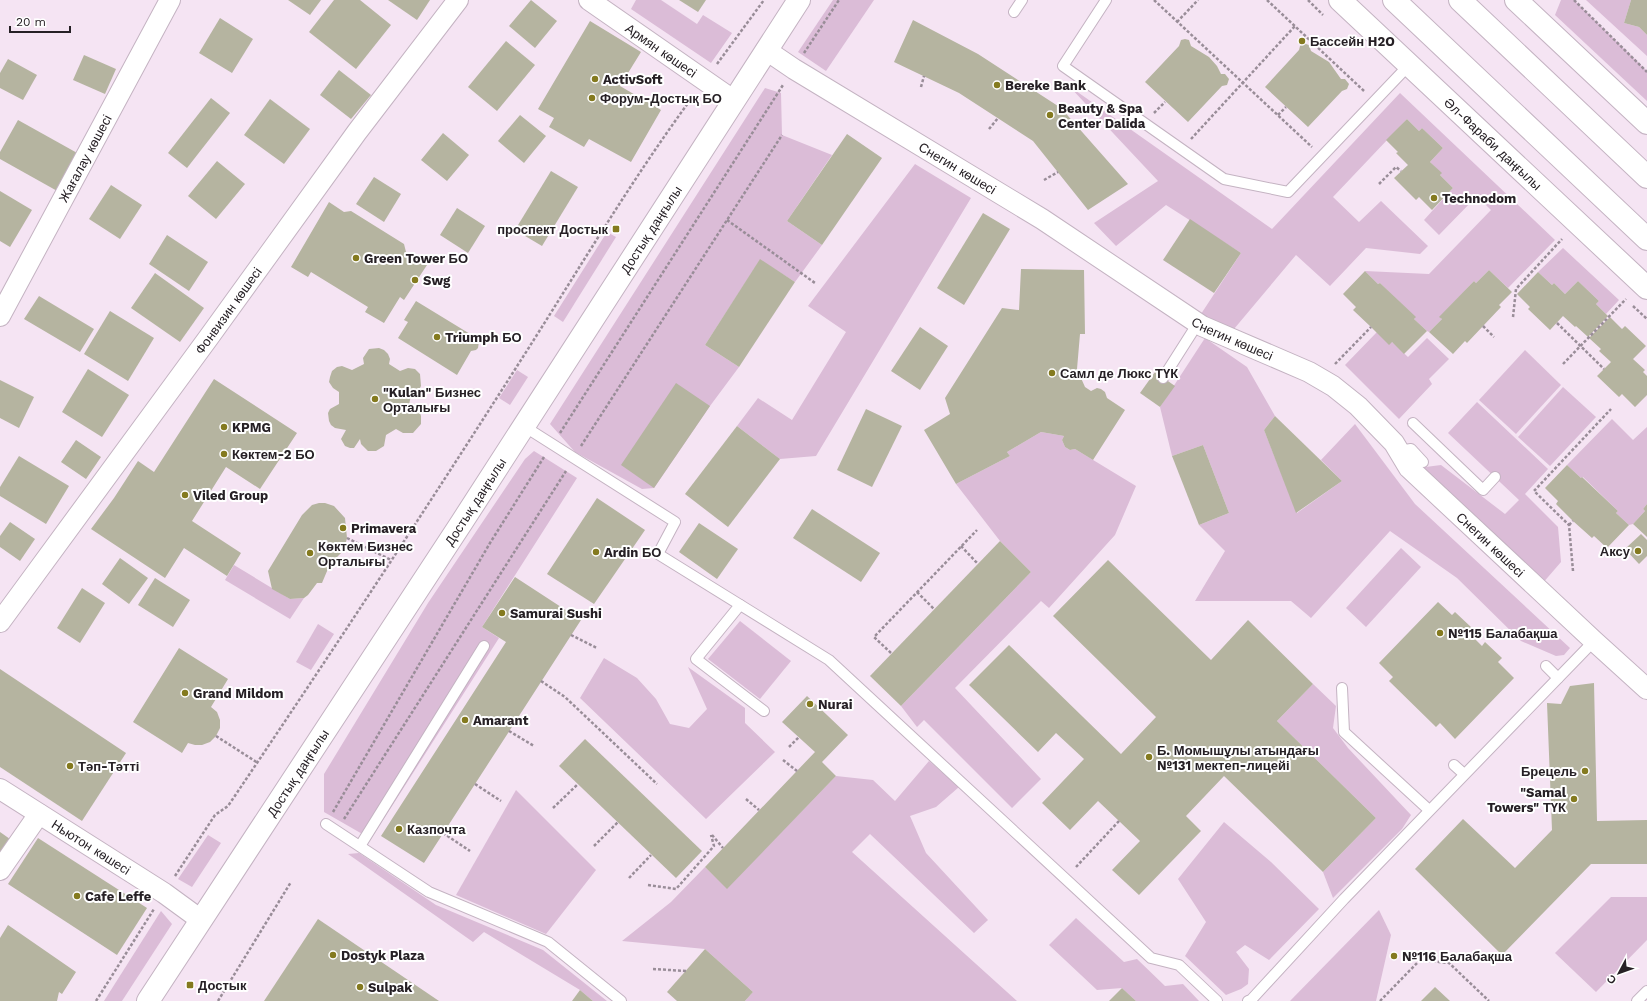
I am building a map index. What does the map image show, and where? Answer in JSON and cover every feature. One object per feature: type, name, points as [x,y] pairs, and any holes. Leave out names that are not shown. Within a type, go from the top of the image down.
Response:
[{"type":"main road","name":"Достық даңғылы","points":[[148,1001],[462,522],[522,425],[799,0]]},
{"type":"main road","name":"Әл-Фараби даңғылы","points":[[1340,0],[1647,288]]},
{"type":"main road","points":[[1394,0],[1647,239]]},
{"type":"main road","points":[[1460,0],[1647,176]]},
{"type":"main road","points":[[1516,0],[1647,123]]},
{"type":"street","name":"Жағалау көшесі","points":[[0,316],[170,0]]},
{"type":"street","name":"Фонвизин көшесі","points":[[0,622],[173,386],[356,132],[458,0]]},
{"type":"street","name":"Армян көшесі","points":[[589,0],[733,100]]},
{"type":"street","name":"Снегин көшесі","points":[[766,50],[800,73],[1042,219],[1198,323],[1309,372],[1333,386],[1358,406],[1394,443],[1409,468],[1647,689]]},
{"type":"street","name":"Ньютон көшесі","points":[[0,789],[164,893],[201,920]]},
{"type":"street","points":[[0,870],[39,814]]},
{"type":"lane","points":[[1014,12],[1022,0]]},
{"type":"lane","points":[[1106,0],[1063,66],[1224,179],[1288,192],[1409,65]]},
{"type":"lane","points":[[1163,378],[1198,323]]},
{"type":"lane","points":[[1413,423],[1483,490],[1495,477]]},
{"type":"lane","points":[[522,425],[675,522],[658,554],[829,660],[1151,958],[1179,965],[1217,1001]]},
{"type":"lane","points":[[1399,450],[1411,449],[1424,462]]},
{"type":"lane","points":[[740,605],[696,659],[764,711]]},
{"type":"lane","points":[[1248,1001],[1251,1000],[1429,810],[1594,641]]},
{"type":"lane","points":[[360,846],[484,646]]},
{"type":"lane","points":[[1546,666],[1558,678]]},
{"type":"lane","points":[[1342,688],[1344,732],[1429,810]]},
{"type":"lane","points":[[1454,765],[1464,774]]},
{"type":"lane","points":[[326,824],[429,892],[548,942],[621,1001]]},
{"type":"lane","points":[[1637,1001],[1647,991]]},
{"type":"path","points":[[96,1001],[215,815],[228,806],[258,763],[391,560],[663,137],[764,0]]},
{"type":"path","points":[[802,56],[839,0]]},
{"type":"path","points":[[1154,0],[1322,155]]},
{"type":"path","points":[[1177,22],[1198,0]]},
{"type":"path","points":[[1267,0],[1375,101]]},
{"type":"path","points":[[1574,0],[1647,72]]},
{"type":"path","points":[[1181,149],[1295,26]]},
{"type":"path","points":[[921,87],[924,76]]},
{"type":"path","points":[[1278,115],[1286,107]]},
{"type":"path","points":[[989,129],[998,118]]},
{"type":"path","points":[[343,819],[782,135]]},
{"type":"path","points":[[1379,184],[1396,167],[1401,171]]},
{"type":"path","points":[[1044,180],[1058,172]]},
{"type":"path","points":[[727,220],[815,283]]},
{"type":"path","points":[[1513,317],[1516,289],[1562,239]]},
{"type":"path","points":[[1563,364],[1626,298]]},
{"type":"path","points":[[1557,323],[1604,369]]},
{"type":"path","points":[[1483,326],[1494,337]]},
{"type":"path","points":[[1333,365],[1372,327]]},
{"type":"path","points":[[1573,572],[1569,525],[1534,491],[1611,409]]},
{"type":"path","points":[[1569,525],[1573,521]]},
{"type":"path","points":[[891,653],[874,637],[977,530]]},
{"type":"path","points":[[346,538],[391,560]]},
{"type":"path","points":[[961,546],[978,564]]},
{"type":"path","points":[[917,592],[934,609]]},
{"type":"path","points":[[571,635],[597,648]]},
{"type":"path","points":[[541,681],[565,697],[657,784]]},
{"type":"path","points":[[509,731],[534,746]]},
{"type":"path","points":[[216,736],[258,763]]},
{"type":"path","points":[[789,747],[799,737]]},
{"type":"path","points":[[783,760],[797,771]]},
{"type":"path","points":[[475,784],[501,800]]},
{"type":"path","points":[[553,808],[578,784]]},
{"type":"path","points":[[746,799],[759,810]]},
{"type":"path","points":[[1065,879],[1119,821]]},
{"type":"path","points":[[594,846],[618,822]]},
{"type":"path","points":[[443,833],[470,851]]},
{"type":"path","points":[[648,885],[676,889],[714,846],[711,835],[723,848]]},
{"type":"path","points":[[629,878],[651,855]]},
{"type":"path","points":[[218,1001],[291,882]]},
{"type":"path","points":[[1380,1001],[1420,960],[1449,963],[1489,1001]]},
{"type":"path","points":[[654,969],[686,971]]},
{"type":"shaded area","points":[[636,0],[661,0],[697,24],[703,15],[732,33],[711,63],[631,9]]},
{"type":"shaded area","points":[[833,0],[874,0],[826,71],[798,52]]},
{"type":"shaded area","points":[[1561,0],[1574,0],[1647,71],[1647,101],[1555,15]]},
{"type":"shaded area","points":[[1586,0],[1631,0],[1624,23],[1639,27],[1647,35],[1647,56]]},
{"type":"shaded area","points":[[1069,86],[1272,229],[1400,93],[1555,240],[1508,288],[1489,270],[1476,283],[1474,281],[1440,317],[1442,319],[1429,332],[1427,331],[1414,319],[1415,317],[1380,283],[1378,284],[1365,271],[1429,274],[1491,210],[1477,196],[1439,235],[1424,220],[1453,188],[1430,162],[1443,148],[1422,128],[1419,131],[1407,119],[1333,197],[1359,222],[1381,201],[1428,246],[1420,254],[1366,248],[1330,286],[1296,255],[1234,329],[1201,314],[1241,253],[1166,205],[1116,246],[1094,223],[1158,181]]},
{"type":"shaded area","points":[[765,88],[781,93],[782,135],[832,155],[787,221],[822,245],[795,282],[760,260],[705,345],[739,367],[710,406],[654,488],[642,489],[575,452],[550,424]]},
{"type":"shaded area","points":[[915,164],[971,198],[816,456],[780,459],[737,426],[758,398],[792,420],[846,332],[808,306]]},
{"type":"shaded area","points":[[607,232],[616,237],[563,322],[554,316]]},
{"type":"shaded area","points":[[1563,248],[1619,300],[1606,314],[1596,304],[1599,301],[1578,281],[1565,294],[1554,283],[1552,285],[1538,272]]},
{"type":"shaded area","points":[[1377,332],[1392,342],[1408,357],[1427,338],[1449,359],[1429,379],[1432,384],[1399,419],[1345,365]]},
{"type":"shaded area","points":[[1205,338],[1247,367],[1275,416],[1264,430],[1297,513],[1342,481],[1321,460],[1355,424],[1415,504],[1570,648],[1564,655],[1556,656],[1521,641],[1457,578],[1390,531],[1311,618],[1291,601],[1195,601],[1225,551],[1199,525],[1229,513],[1203,445],[1172,456],[1160,407]]},
{"type":"shaded area","points":[[1525,350],[1561,385],[1516,434],[1479,400]]},
{"type":"shaded area","points":[[517,370],[528,377],[510,405],[499,398]]},
{"type":"shaded area","points":[[1563,387],[1596,417],[1550,466],[1518,437]]},
{"type":"shaded area","points":[[1477,402],[1548,469],[1525,494],[1558,527],[1561,562],[1542,584],[1418,468],[1441,465],[1505,514],[1519,500],[1448,433]]},
{"type":"shaded area","points":[[1612,419],[1633,440],[1647,427],[1647,504],[1643,509],[1645,511],[1633,524],[1629,525],[1616,513],[1618,511],[1583,477],[1581,478],[1567,465]]},
{"type":"shaded area","points":[[1041,432],[1064,436],[1062,440],[1065,447],[1070,450],[1075,449],[1136,486],[1115,535],[1049,608],[1041,601],[955,688],[1041,779],[1012,808],[924,720],[917,727],[901,706],[1031,572],[1000,541],[956,484],[1010,456],[1007,452]]},
{"type":"shaded area","points":[[534,451],[577,478],[482,627],[499,638],[371,839],[324,812],[324,774],[428,603],[525,459]]},
{"type":"shaded area","points":[[1401,548],[1421,567],[1366,627],[1346,608]]},
{"type":"shaded area","points":[[234,565],[290,599],[304,598],[290,619],[225,580]]},
{"type":"shaded area","points":[[740,621],[791,661],[760,699],[708,659]]},
{"type":"shaded area","points":[[318,624],[334,634],[311,670],[296,662]]},
{"type":"shaded area","points":[[604,658],[637,678],[656,699],[670,724],[689,728],[707,709],[688,667],[745,708],[745,723],[775,752],[706,819],[580,698]]},
{"type":"shaded area","points":[[1313,684],[1336,706],[1333,728],[1348,748],[1411,815],[1402,829],[1333,898],[1323,872],[1376,818],[1277,721]]},
{"type":"shaded area","points":[[929,761],[959,787],[936,807],[910,816],[926,853],[988,920],[974,933],[870,834],[852,852],[1017,1001],[745,1001],[753,992],[705,949],[622,941],[671,902],[705,867],[727,888],[836,776],[873,780],[895,801]]},
{"type":"shaded area","points":[[516,790],[596,870],[546,934],[456,895]]},
{"type":"shaded area","points":[[1224,822],[1271,862],[1319,909],[1269,960],[1245,945],[1236,952],[1249,969],[1248,984],[1241,989],[1226,995],[1185,956],[1206,922],[1178,879]]},
{"type":"shaded area","points":[[208,835],[221,843],[192,887],[178,879]]},
{"type":"shaded area","points":[[359,853],[436,905],[543,950],[607,1001],[593,1001],[580,990],[484,932],[473,942],[348,854]]},
{"type":"shaded area","points":[[1611,897],[1647,897],[1647,940],[1596,992],[1555,953]]},
{"type":"shaded area","points":[[1379,910],[1391,935],[1376,1001],[1290,1001]]},
{"type":"shaded area","points":[[161,911],[172,924],[122,1001],[104,1001]]},
{"type":"shaded area","points":[[1076,918],[1124,962],[1137,959],[1165,986],[1183,984],[1199,1001],[1136,1001],[1122,988],[1097,990],[1049,945]]},
{"type":"building","points":[[288,0],[321,0],[310,15]]},
{"type":"building","points":[[334,0],[360,0],[391,25],[356,69],[309,32]]},
{"type":"building","points":[[388,0],[430,0],[417,20]]},
{"type":"building","points":[[531,0],[557,21],[535,48],[509,26]]},
{"type":"building","points":[[679,0],[706,0],[698,12]]},
{"type":"building","points":[[1631,0],[1647,0],[1647,35],[1639,27],[1624,23]]},
{"type":"building","points":[[220,18],[253,39],[232,73],[199,53]]},
{"type":"building","points":[[913,20],[978,54],[1061,108],[1128,184],[1088,210],[1033,141],[959,93],[894,62]]},
{"type":"building","name":"Форум-Достық БО","points":[[590,21],[641,52],[620,86],[661,110],[631,162],[589,139],[584,147],[549,127],[554,118],[538,109]]},
{"type":"building","points":[[1181,40],[1189,40],[1191,46],[1209,57],[1217,66],[1221,74],[1225,74],[1229,79],[1227,85],[1222,86],[1188,122],[1145,82],[1179,46]]},
{"type":"building","points":[[506,41],[535,65],[497,111],[468,87]]},
{"type":"building","points":[[1303,43],[1309,45],[1311,51],[1329,62],[1341,79],[1345,79],[1349,84],[1347,89],[1342,91],[1308,127],[1265,87],[1299,50]]},
{"type":"building","points":[[84,55],[116,69],[105,94],[73,80]]},
{"type":"building","points":[[8,59],[37,75],[23,100],[0,88],[0,73]]},
{"type":"building","points":[[339,70],[371,95],[351,119],[320,95]]},
{"type":"building","points":[[211,98],[230,113],[187,168],[168,153]]},
{"type":"building","points":[[270,99],[310,129],[284,164],[244,135]]},
{"type":"building","points":[[520,115],[546,136],[524,163],[498,141]]},
{"type":"building","points":[[1407,119],[1419,131],[1422,128],[1443,148],[1430,162],[1442,173],[1440,175],[1453,188],[1432,210],[1419,197],[1416,200],[1394,178],[1408,165],[1386,140]]},
{"type":"building","points":[[18,120],[79,154],[59,192],[0,159],[0,152]]},
{"type":"building","points":[[443,133],[469,155],[447,181],[421,160]]},
{"type":"building","points":[[847,134],[882,158],[822,245],[787,221]]},
{"type":"building","points":[[217,161],[245,184],[216,219],[188,196]]},
{"type":"building","points":[[551,171],[578,187],[542,246],[515,230]]},
{"type":"building","points":[[374,177],[401,194],[384,222],[356,204]]},
{"type":"building","points":[[111,185],[142,205],[120,239],[89,219]]},
{"type":"building","points":[[0,191],[32,210],[10,247],[0,241]]},
{"type":"building","name":"Green Tower БО","points":[[329,202],[344,212],[351,211],[404,244],[406,252],[427,265],[404,300],[400,297],[384,323],[365,312],[368,307],[311,272],[308,277],[291,267]]},
{"type":"building","points":[[457,208],[485,226],[468,253],[440,235]]},
{"type":"building","points":[[983,213],[1010,229],[964,305],[937,288]]},
{"type":"building","points":[[1190,219],[1241,253],[1214,293],[1163,260]]},
{"type":"building","points":[[167,235],[208,262],[189,291],[149,264]]},
{"type":"building","points":[[760,259],[795,282],[739,367],[705,345]]},
{"type":"building","name":"Самл де Люкс ТҮК","points":[[1021,269],[1084,270],[1085,334],[1080,334],[1077,369],[1085,387],[1091,391],[1097,388],[1101,389],[1105,392],[1107,398],[1125,410],[1093,460],[1075,449],[1070,450],[1065,447],[1062,440],[1064,436],[1041,432],[1007,452],[1010,456],[956,484],[924,430],[950,414],[945,398],[1002,308],[1019,310]]},
{"type":"building","points":[[1489,270],[1512,292],[1499,305],[1501,307],[1467,343],[1465,341],[1453,354],[1429,332],[1442,319],[1439,317],[1474,281],[1476,283]]},
{"type":"building","points":[[1365,271],[1416,317],[1414,319],[1427,331],[1404,354],[1392,342],[1389,345],[1353,310],[1356,307],[1343,294]]},
{"type":"building","points":[[1538,272],[1552,285],[1554,283],[1565,294],[1578,281],[1599,301],[1596,304],[1608,316],[1588,337],[1563,316],[1550,330],[1528,309],[1530,307],[1517,294]]},
{"type":"building","points":[[155,273],[204,308],[180,342],[131,308]]},
{"type":"building","points":[[39,296],[94,329],[80,352],[24,319]]},
{"type":"building","name":"Triumph БО","points":[[416,301],[475,337],[479,341],[478,348],[471,351],[457,375],[398,338],[408,322],[404,320]]},
{"type":"building","points":[[110,311],[154,338],[128,381],[84,354]]},
{"type":"building","points":[[1610,317],[1622,329],[1625,326],[1646,346],[1633,359],[1645,370],[1643,372],[1647,376],[1647,395],[1635,407],[1622,394],[1619,397],[1597,376],[1611,362],[1599,351],[1601,349],[1589,338]]},
{"type":"building","points":[[920,327],[948,346],[920,390],[891,371]]},
{"type":"building","name":"\"Kulan\" Бизнес Орталығы","points":[[379,348],[388,354],[390,359],[389,364],[400,371],[408,368],[415,369],[420,374],[421,386],[419,390],[411,395],[409,405],[419,410],[421,424],[413,433],[403,433],[396,429],[386,435],[384,446],[376,451],[368,451],[361,444],[360,439],[354,448],[350,448],[345,446],[341,439],[346,430],[335,428],[329,421],[328,413],[330,409],[339,404],[339,392],[333,388],[329,382],[330,377],[332,371],[337,367],[342,366],[352,370],[364,364],[363,358],[369,349]]},
{"type":"building","points":[[88,369],[129,395],[102,437],[62,412]]},
{"type":"building","points":[[1155,372],[1175,386],[1160,407],[1140,393]]},
{"type":"building","name":"Көктем-2 БО","points":[[214,379],[297,433],[260,489],[226,467],[192,521],[241,553],[227,576],[184,548],[165,578],[91,529],[114,498],[138,461],[154,472]]},
{"type":"building","points":[[0,380],[34,397],[19,428],[0,418]]},
{"type":"building","points":[[676,383],[710,406],[654,488],[621,465]]},
{"type":"building","points":[[866,409],[902,426],[872,487],[837,470]]},
{"type":"building","points":[[1275,416],[1342,481],[1296,513],[1264,430]]},
{"type":"building","points":[[737,426],[780,459],[728,527],[685,494]]},
{"type":"building","points":[[76,440],[101,457],[86,479],[61,462]]},
{"type":"building","points":[[1203,445],[1229,513],[1199,525],[1172,456]]},
{"type":"building","points":[[19,456],[69,486],[46,524],[0,496],[0,487]]},
{"type":"building","points":[[1567,465],[1618,511],[1616,513],[1629,525],[1607,548],[1594,536],[1592,538],[1573,521],[1556,504],[1558,501],[1545,488]]},
{"type":"building","name":"Ardin БО","points":[[597,498],[645,530],[594,604],[547,574]]},
{"type":"building","name":"Көктем Бизнес Орталығы","points":[[319,503],[334,506],[345,518],[347,538],[344,550],[330,564],[322,583],[317,583],[304,598],[290,599],[272,589],[268,571],[302,515],[312,505]]},
{"type":"building","points":[[1647,504],[1647,537],[1633,524],[1645,511],[1643,509]]},
{"type":"building","points":[[812,509],[880,553],[861,582],[793,538]]},
{"type":"building","points":[[10,522],[35,539],[20,561],[0,547],[0,536]]},
{"type":"building","points":[[699,523],[738,549],[717,579],[679,552]]},
{"type":"building","points":[[1641,534],[1647,540],[1647,556],[1639,564],[1625,549]]},
{"type":"building","points":[[1000,541],[1031,572],[901,706],[870,676]]},
{"type":"building","points":[[120,558],[148,578],[129,604],[102,584]]},
{"type":"building","points":[[1108,560],[1211,660],[1248,620],[1313,684],[1277,721],[1376,818],[1323,872],[1224,776],[1186,816],[1201,831],[1139,895],[1112,870],[1140,841],[1098,801],[1070,830],[1042,803],[1084,759],[1056,733],[1038,752],[969,685],[1009,645],[1121,754],[1156,717],[1053,616]]},
{"type":"building","points":[[515,577],[581,620],[424,863],[381,836],[506,642],[482,627]]},
{"type":"building","points":[[155,578],[190,600],[173,627],[138,605]]},
{"type":"building","points":[[82,588],[105,603],[80,643],[57,628]]},
{"type":"building","points":[[1438,602],[1452,615],[1455,612],[1472,628],[1468,632],[1482,646],[1485,642],[1502,658],[1498,662],[1514,678],[1455,739],[1440,723],[1436,727],[1389,681],[1393,677],[1379,663]]},
{"type":"building","name":"Grand Mildom","points":[[179,648],[228,679],[211,707],[217,712],[220,720],[220,728],[216,736],[210,742],[202,745],[188,743],[182,753],[133,722]]},
{"type":"building","points":[[0,669],[126,753],[82,821],[0,767]]},
{"type":"building","name":"\"Samal Towers\" ТҮК","points":[[1594,683],[1597,821],[1647,820],[1647,864],[1591,864],[1502,955],[1415,869],[1463,819],[1515,868],[1552,830],[1547,703],[1561,704],[1570,686]]},
{"type":"building","points":[[807,696],[848,735],[822,762],[836,776],[727,889],[705,867],[815,752],[782,722]]},
{"type":"building","points":[[585,739],[702,851],[676,878],[559,766]]},
{"type":"building","points":[[0,832],[10,839],[0,855]]},
{"type":"building","name":"Cafe Leffe","points":[[38,838],[147,908],[117,955],[8,884]]},
{"type":"building","name":"Dostyk Plaza","points":[[318,919],[439,1001],[264,1001]]},
{"type":"building","points":[[8,925],[76,972],[62,994],[59,992],[57,1001],[0,1001],[0,938]]},
{"type":"building","points":[[705,949],[753,992],[745,1001],[677,1001],[667,992]]},
{"type":"building","points":[[1435,987],[1450,1001],[1421,1001]]},
{"type":"building","points":[[1122,988],[1136,1001],[1109,1001]]},
{"type":"building","points":[[580,990],[593,1001],[572,1001]]},
{"type":"place","name":"Бассейн H2O","points":[[1302,41]]},
{"type":"place","name":"ActivSoft","points":[[595,79]]},
{"type":"place","name":"Bereke Bank","points":[[997,85]]},
{"type":"place","name":"Форум-Достық БО","points":[[592,98]]},
{"type":"place","name":"Beauty & Spa Center Dalida","points":[[1050,115]]},
{"type":"place","name":"Technodom","points":[[1434,198]]},
{"type":"place","name":"проспект Достык","points":[[616,229]]},
{"type":"place","name":"Green Tower БО","points":[[356,258]]},
{"type":"place","name":"Swg","points":[[415,280]]},
{"type":"place","name":"Triumph БО","points":[[437,337]]},
{"type":"place","name":"Самл де Люкс ТҮК","points":[[1052,373]]},
{"type":"place","name":"\"Kulan\" Бизнес Орталығы","points":[[375,399]]},
{"type":"place","name":"KPMG","points":[[224,427]]},
{"type":"place","name":"Көктем-2 БО","points":[[224,454]]},
{"type":"place","name":"Viled Group","points":[[185,495]]},
{"type":"place","name":"Primavera","points":[[343,528]]},
{"type":"place","name":"Аксу","points":[[1638,551]]},
{"type":"place","name":"Ardin БО","points":[[596,552]]},
{"type":"place","name":"Көктем Бизнес Орталығы","points":[[310,553]]},
{"type":"place","name":"Samurai Sushi","points":[[502,613]]},
{"type":"place","name":"№115 Балабақша","points":[[1440,633]]},
{"type":"place","name":"Grand Mildom","points":[[185,693]]},
{"type":"place","name":"Nurai","points":[[810,704]]},
{"type":"place","name":"Amarant","points":[[465,720]]},
{"type":"place","name":"Б. Момышұлы атындағы №131 мектеп-лицейі","points":[[1149,757]]},
{"type":"place","name":"Тәп-Тәтті","points":[[70,766]]},
{"type":"place","name":"Брецель","points":[[1585,771]]},
{"type":"place","name":"\"Samal Towers\" ТҮК","points":[[1574,799]]},
{"type":"place","name":"Казпочта","points":[[399,829]]},
{"type":"place","name":"Cafe Leffe","points":[[77,896]]},
{"type":"place","name":"Dostyk Plaza","points":[[333,955]]},
{"type":"place","name":"№116 Балабақша","points":[[1394,956]]},
{"type":"place","name":"Достык","points":[[190,985]]},
{"type":"place","name":"Sulpak","points":[[360,987]]}]
